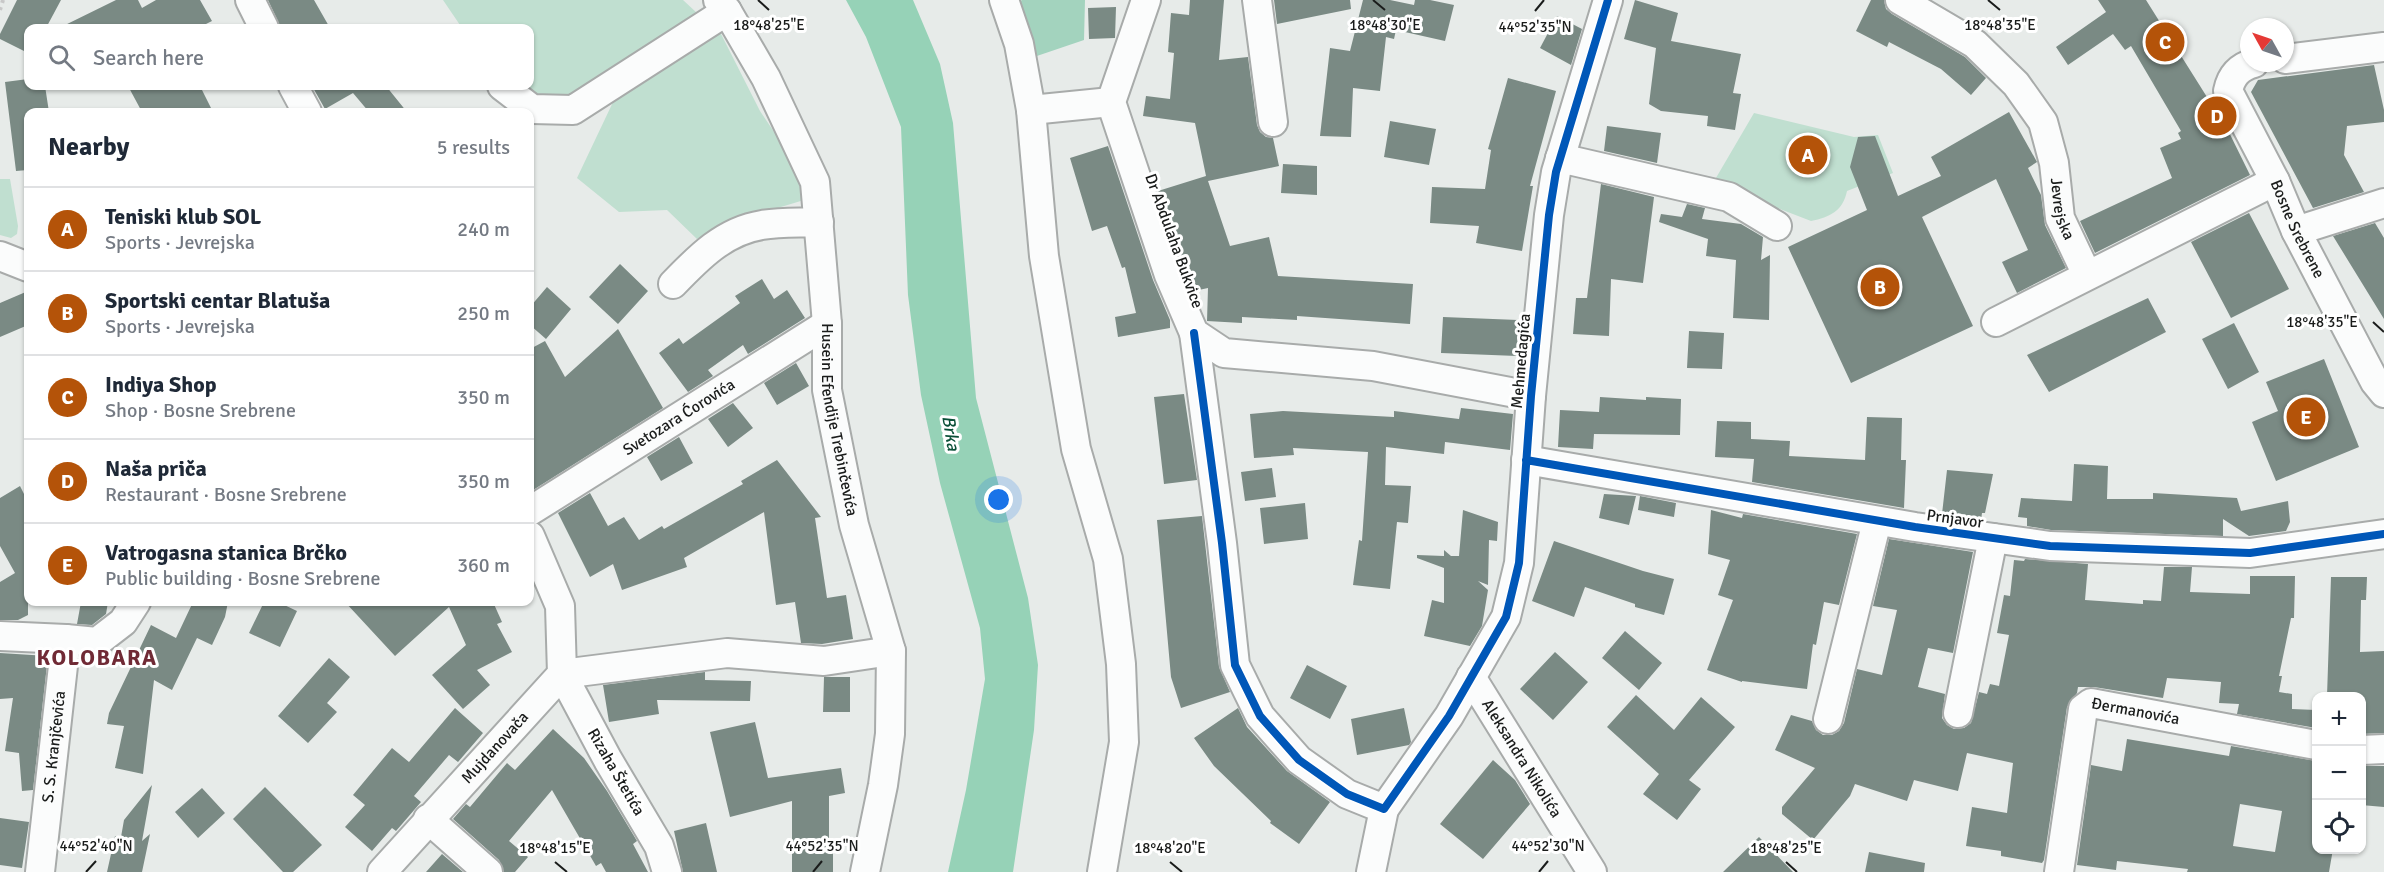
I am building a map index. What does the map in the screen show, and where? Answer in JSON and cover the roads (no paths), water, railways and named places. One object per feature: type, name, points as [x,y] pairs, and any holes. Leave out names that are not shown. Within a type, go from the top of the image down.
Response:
[{"type":"street","points":[[250,0],[262,24]]},
{"type":"street","points":[[1004,0],[1019,44],[1031,110],[1044,256],[1076,449],[1108,560],[1121,664],[1124,742],[1102,872]]},
{"type":"street","points":[[1031,110],[1111,102],[1146,0]]},
{"type":"street","points":[[1257,0],[1274,122]]},
{"type":"street","name":"Mehmedagića","points":[[1384,809],[1449,717],[1506,617],[1520,563],[1531,396],[1549,215],[1560,158],[1608,0]]},
{"type":"street","name":"Jevrejska","points":[[1900,0],[1975,44],[2016,84],[2043,122],[2054,163],[2060,218],[2087,275]]},
{"type":"street","points":[[534,109],[573,110],[722,5]]},
{"type":"street","name":"Husein Efendije Trebinčevića","points":[[722,5],[766,78],[815,182],[827,324],[827,390],[854,525],[891,651],[890,734],[883,785],[865,872]]},
{"type":"street","points":[[2294,58],[2384,47]]},
{"type":"street","name":"Bosne Srebrene","points":[[2240,70],[2230,81],[2228,91],[2275,181],[2296,231],[2375,382],[2384,393]]},
{"type":"street","points":[[295,90],[305,108]]},
{"type":"street","points":[[507,90],[531,108]]},
{"type":"street","name":"Dr Abdulaha Bukvice","points":[[1111,102],[1169,274],[1194,333],[1224,353],[1373,366],[1531,396]]},
{"type":"street","points":[[1560,158],[1729,197],[1777,226]]},
{"type":"street","points":[[1996,322],[2275,181]]},
{"type":"street","points":[[2296,231],[2384,203]]},
{"type":"street","points":[[673,284],[700,256],[729,236],[761,225],[819,222]]},
{"type":"street","points":[[0,256],[24,265]]},
{"type":"street","name":"Svetozara Ćorovića","points":[[534,508],[827,324]]},
{"type":"street","points":[[1194,333],[1222,543],[1235,665],[1260,716],[1299,760],[1347,794],[1384,809],[1371,872]]},
{"type":"street","name":"Prnjavor","points":[[1526,460],[1877,521],[2050,546],[2250,553],[2384,534]]},
{"type":"street","points":[[1828,719],[1877,521]]},
{"type":"street","points":[[1958,713],[1992,538]]},
{"type":"street","points":[[534,545],[560,606],[562,674],[727,653],[824,661],[891,651]]},
{"type":"street","points":[[0,636],[98,642],[123,622],[133,606]]},
{"type":"street","name":"S. S. Kranjčevića","points":[[40,872],[66,639]]},
{"type":"street","name":"Mujdanovača","points":[[382,872],[562,674]]},
{"type":"street","name":"Rizaha Štetića","points":[[562,674],[608,760],[659,846],[667,872]]},
{"type":"street","name":"Aleksandra Nikolića","points":[[1471,677],[1592,872]]},
{"type":"street","name":"Đermanovića","points":[[2060,872],[2083,710],[2091,703],[2312,744]]},
{"type":"street","points":[[2366,750],[2384,749]]},
{"type":"street","points":[[428,819],[488,872]]},
{"type":"water","name":"Brka","points":[[846,0],[913,0],[940,64],[953,123],[976,398],[1028,598],[1038,665],[1034,730],[1013,872],[948,872],[966,790],[985,679],[980,628],[940,483],[921,395],[908,295],[901,127],[866,37]]},
{"type":"place","name":"Indiya Shop","points":[[2165,42]]},
{"type":"place","name":"Naša priča","points":[[2217,116]]},
{"type":"place","name":"Teniski klub SOL","points":[[1808,155]]},
{"type":"place","name":"Sportski centar Blatuša","points":[[1880,287]]},
{"type":"place","name":"Vatrogasna stanica Brčko","points":[[2306,417]]},
{"type":"district","name":"KOLOBARA","points":[[97,657]]}]
